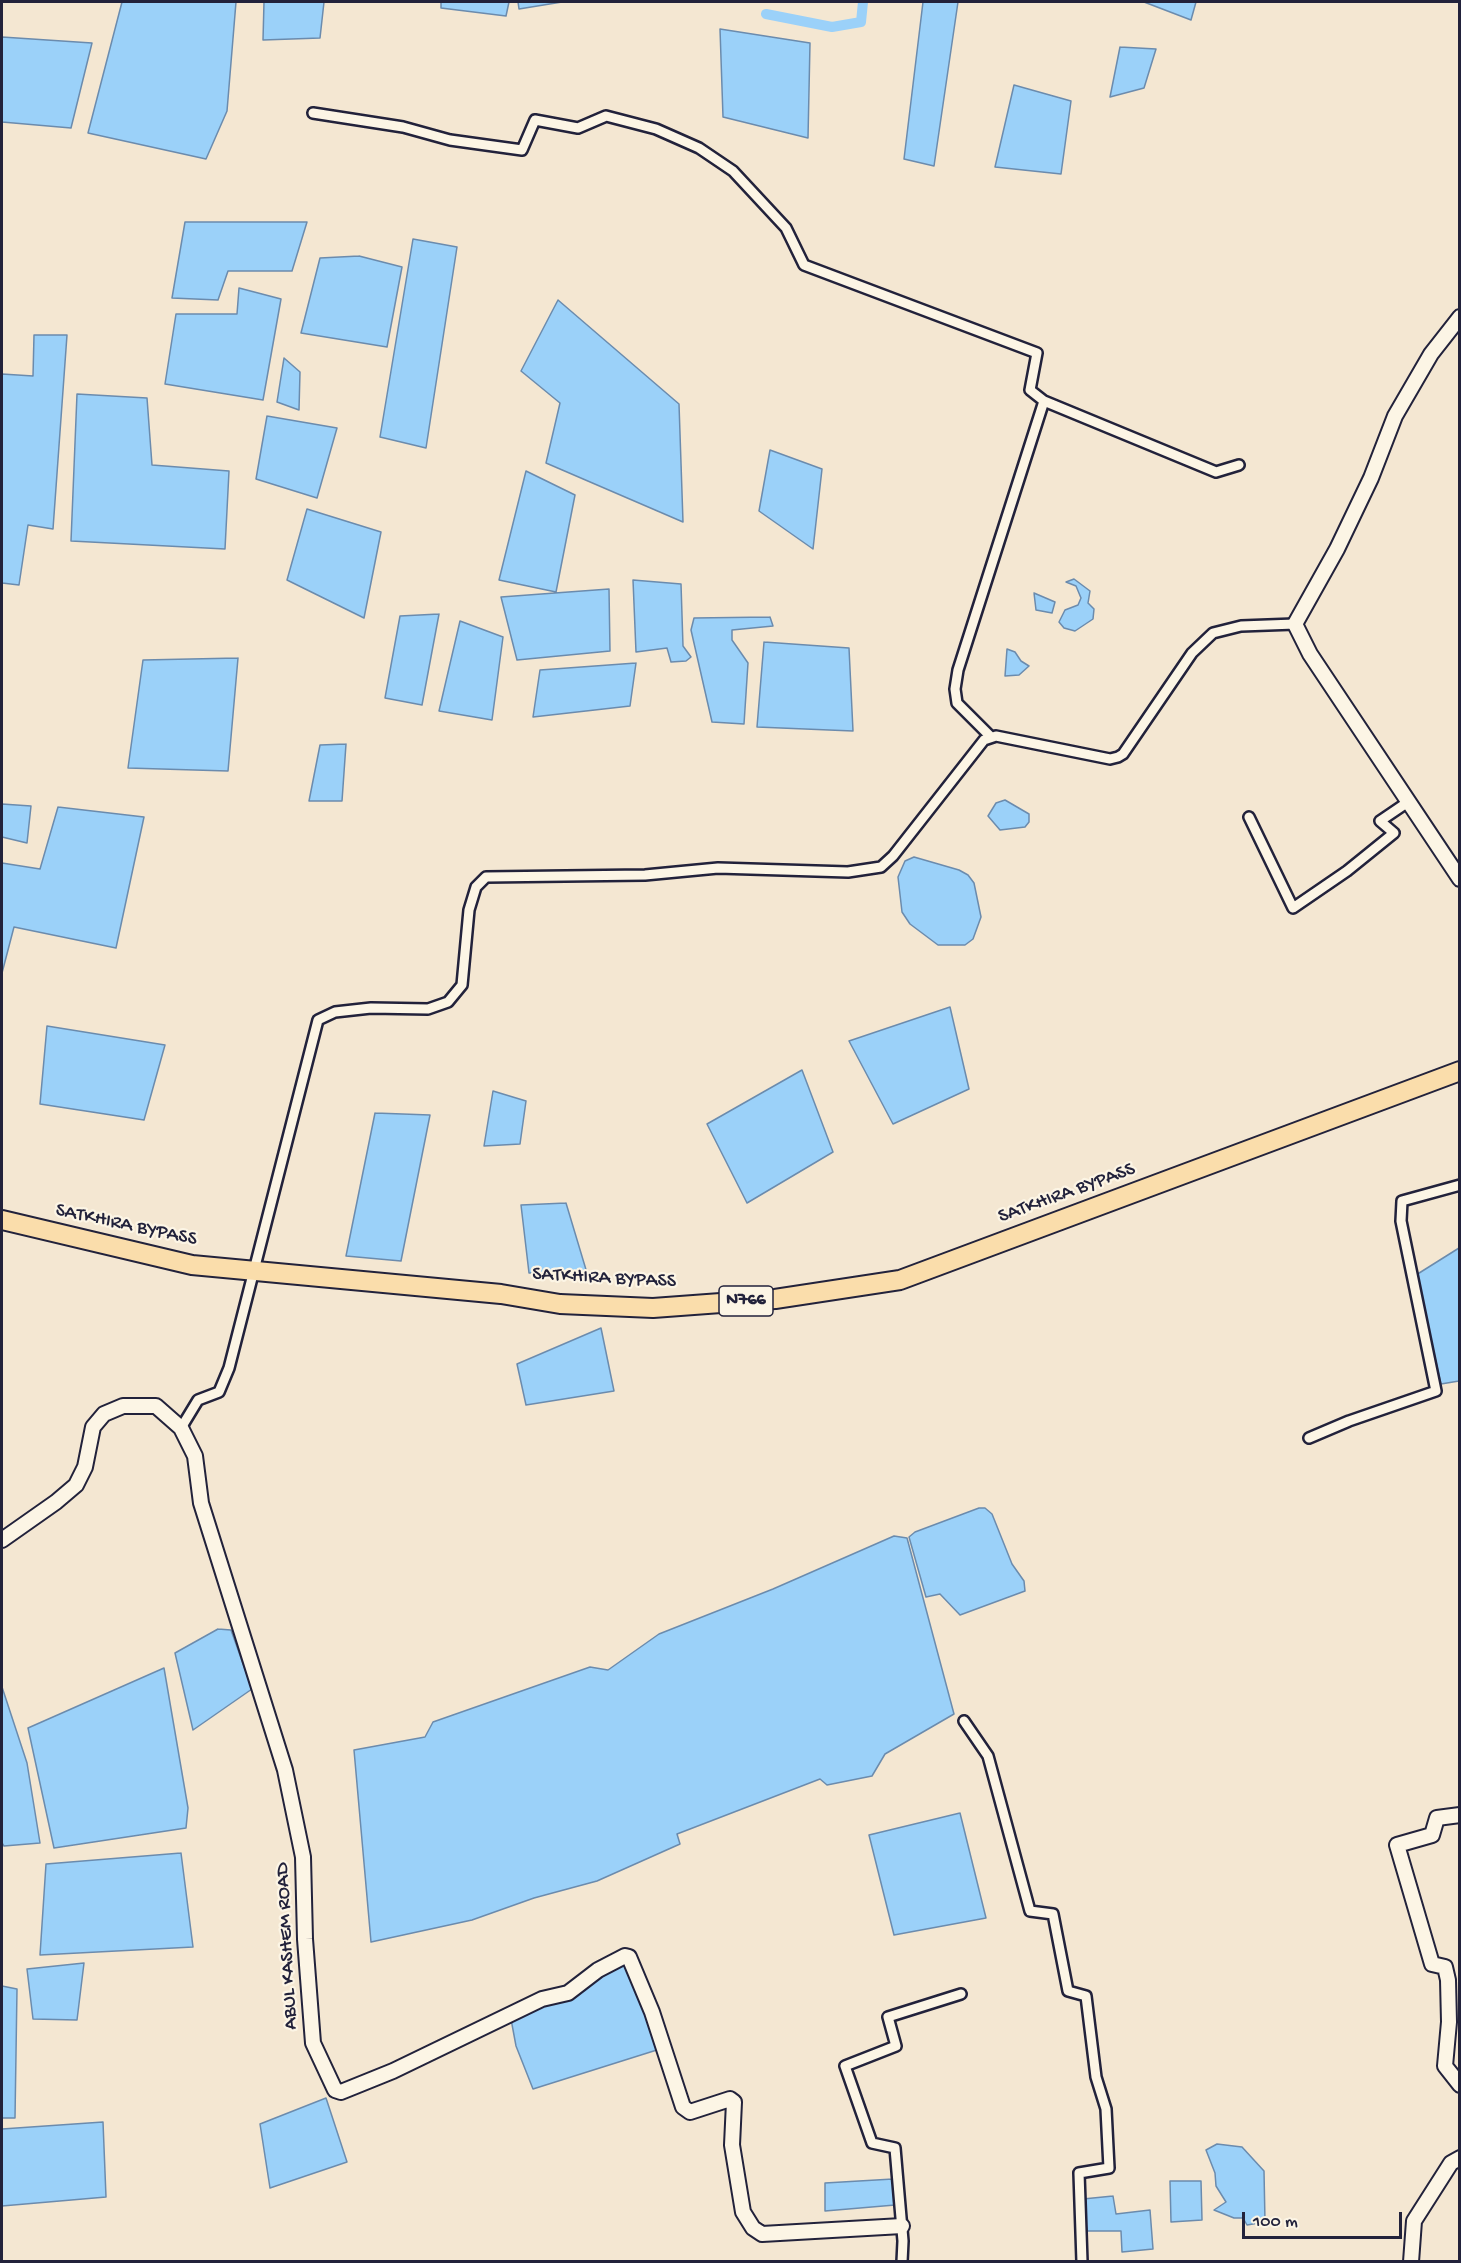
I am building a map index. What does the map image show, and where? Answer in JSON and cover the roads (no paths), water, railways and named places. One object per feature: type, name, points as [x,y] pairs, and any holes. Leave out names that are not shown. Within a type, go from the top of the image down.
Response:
[{"type":"highway","name":"SATKHIRA BYPASS","points":[[2,1220],[192,1264],[501,1294],[560,1304],[654,1308],[775,1299],[900,1280],[1460,1071]]},
{"type":"street","points":[[313,113],[403,127],[450,140],[522,150],[535,120],[578,128],[606,117],[656,129],[699,148],[733,171],[786,228],[804,265],[1037,353],[1030,390],[1044,401],[1216,472],[1239,465]]},
{"type":"street","points":[[1295,624],[1337,549],[1371,478],[1395,416],[1431,354],[1460,317]]},
{"type":"street","points":[[991,737],[957,703],[955,689],[958,670],[1044,401]]},
{"type":"street","points":[[181,1428],[198,1400],[219,1392],[229,1368],[318,1020],[335,1012],[371,1008],[428,1009],[448,1002],[462,985],[469,910],[476,887],[486,877],[645,875],[718,868],[848,872],[874,870],[887,863],[984,740],[991,737],[1016,739],[1110,759],[1118,757],[1124,754],[1192,652],[1213,633],[1241,626],[1295,624]]},
{"type":"street","points":[[1295,624],[1310,654],[1460,879]]},
{"type":"street","points":[[1248,817],[1293,908],[1347,871],[1394,833],[1380,821],[1408,802]]},
{"type":"street","points":[[1309,1438],[1349,1421],[1436,1391],[1401,1221],[1402,1201],[1460,1185]]},
{"type":"street","name":"ABUL KASHEM ROAD","points":[[2,1540],[56,1502],[75,1485],[85,1467],[93,1427],[104,1414],[123,1406],[156,1406],[181,1428],[195,1456],[201,1503],[285,1770],[303,1857],[305,1940],[313,2043],[335,2090],[341,2092],[393,2071],[542,1999],[568,1993],[598,1970],[625,1956],[629,1958],[652,2012],[683,2107],[690,2112],[730,2099],[734,2102],[732,2145],[743,2212],[753,2228],[762,2234],[902,2226]]},
{"type":"street","points":[[964,1721],[988,1756],[1030,1911],[1053,1914],[1068,1991],[1086,1996],[1096,2078],[1106,2109],[1109,2168],[1079,2173],[1082,2262]]},
{"type":"street","points":[[1460,1815],[1437,1818],[1432,1834],[1397,1845],[1432,1964],[1445,1967],[1447,1973],[1449,2022],[1445,2066],[1460,2085]]},
{"type":"street","points":[[902,2262],[902,2226],[895,2148],[872,2143],[845,2066],[896,2046],[888,2017],[961,1994]]},
{"type":"street","points":[[1411,2262],[1414,2221],[1451,2163],[1460,2158]]},
{"type":"water","points":[[122,2],[236,2],[227,111],[206,159],[88,133]]},
{"type":"water","points":[[264,2],[324,2],[320,38],[263,40]]},
{"type":"water","points":[[441,2],[509,2],[506,16],[441,8]]},
{"type":"water","points":[[518,2],[562,2],[519,9]]},
{"type":"water","points":[[923,2],[958,2],[934,166],[904,159]]},
{"type":"water","points":[[1144,2],[1196,2],[1191,20]]},
{"type":"water","points":[[720,29],[810,43],[808,138],[723,117]]},
{"type":"water","points":[[2,37],[92,43],[71,128],[2,122]]},
{"type":"water","points":[[1120,47],[1156,49],[1144,88],[1110,97]]},
{"type":"water","points":[[1014,85],[1071,101],[1061,174],[995,167]]},
{"type":"water","points":[[185,222],[307,222],[292,271],[228,271],[218,300],[172,298]]},
{"type":"water","points":[[413,239],[457,247],[426,448],[380,437]]},
{"type":"water","points":[[359,256],[402,267],[387,347],[301,333],[320,258]]},
{"type":"water","points":[[239,288],[281,299],[263,400],[165,384],[176,314],[237,314]]},
{"type":"water","points":[[558,300],[679,404],[683,522],[546,463],[560,403],[521,371]]},
{"type":"water","points":[[34,335],[67,335],[53,529],[28,525],[19,585],[2,583],[2,374],[33,376]]},
{"type":"water","points":[[284,358],[300,372],[299,410],[277,402]]},
{"type":"water","points":[[77,394],[147,398],[152,465],[229,471],[225,549],[71,541]]},
{"type":"water","points":[[267,416],[337,428],[317,498],[256,479]]},
{"type":"water","points":[[770,450],[822,469],[813,549],[759,511]]},
{"type":"water","points":[[526,471],[575,495],[556,592],[499,580]]},
{"type":"water","points":[[307,509],[381,532],[364,618],[287,580]]},
{"type":"water","points":[[1074,579],[1090,591],[1088,603],[1094,609],[1093,619],[1075,631],[1064,628],[1059,622],[1065,610],[1078,605],[1081,598],[1076,586],[1066,582]]},
{"type":"water","points":[[633,580],[681,584],[683,646],[691,657],[686,661],[671,662],[667,648],[636,652]]},
{"type":"water","points":[[609,589],[610,651],[517,660],[501,597]]},
{"type":"water","points":[[1034,593],[1055,602],[1052,613],[1036,610]]},
{"type":"water","points":[[439,614],[422,705],[385,698],[400,616]]},
{"type":"water","points":[[770,617],[773,626],[732,630],[732,640],[748,663],[744,724],[712,722],[691,630],[694,618]]},
{"type":"water","points":[[460,621],[503,637],[492,720],[439,711]]},
{"type":"water","points":[[764,642],[849,648],[853,731],[757,727]]},
{"type":"water","points":[[1007,649],[1015,652],[1021,661],[1029,666],[1019,675],[1005,676]]},
{"type":"water","points":[[238,658],[228,771],[128,768],[143,660]]},
{"type":"water","points":[[636,663],[630,706],[533,717],[540,670]]},
{"type":"water","points":[[346,744],[342,801],[309,801],[320,745]]},
{"type":"water","points":[[1005,800],[1029,814],[1029,822],[1025,827],[1000,830],[988,816],[996,803]]},
{"type":"water","points":[[2,804],[31,806],[27,843],[2,837]]},
{"type":"water","points":[[58,807],[144,817],[116,948],[14,927],[2,973],[2,863],[40,869]]},
{"type":"water","points":[[914,857],[959,870],[968,875],[974,883],[981,917],[973,939],[965,945],[938,945],[910,924],[902,912],[898,877],[905,861]]},
{"type":"water","points":[[950,1007],[969,1089],[893,1124],[849,1041]]},
{"type":"water","points":[[47,1026],[165,1045],[144,1120],[40,1104]]},
{"type":"water","points":[[802,1070],[833,1152],[747,1203],[707,1124]]},
{"type":"water","points":[[493,1091],[526,1101],[520,1144],[484,1146]]},
{"type":"water","points":[[375,1113],[430,1115],[401,1261],[346,1256]]},
{"type":"water","points":[[566,1203],[587,1273],[529,1273],[521,1205]]},
{"type":"water","points":[[1459,1248],[1459,1381],[1441,1384],[1416,1275]]},
{"type":"water","points":[[601,1328],[614,1391],[526,1405],[517,1364]]},
{"type":"water","points":[[979,1508],[985,1508],[992,1514],[1012,1564],[1024,1581],[1025,1591],[960,1615],[940,1594],[926,1597],[909,1537],[915,1532]]},
{"type":"water","points":[[894,1536],[907,1538],[954,1714],[885,1754],[872,1776],[827,1785],[820,1779],[677,1834],[680,1844],[597,1881],[534,1898],[472,1920],[371,1942],[354,1750],[425,1737],[433,1722],[590,1667],[608,1670],[659,1634],[773,1589]]},
{"type":"water","points":[[218,1629],[231,1630],[252,1689],[193,1730],[175,1653]]},
{"type":"water","points":[[164,1668],[188,1808],[186,1828],[54,1848],[28,1728]]},
{"type":"water","points":[[2,1687],[27,1763],[40,1843],[4,1846],[2,1843]]},
{"type":"water","points":[[960,1813],[986,1918],[894,1935],[869,1835]]},
{"type":"water","points":[[181,1853],[193,1947],[40,1955],[46,1864]]},
{"type":"water","points":[[84,1963],[77,2020],[33,2019],[27,1969]]},
{"type":"water","points":[[625,1963],[660,2049],[533,2089],[516,2046],[511,2019]]},
{"type":"water","points":[[2,1986],[17,1989],[15,2118],[2,2118]]},
{"type":"water","points":[[326,2098],[347,2162],[270,2188],[260,2124]]},
{"type":"water","points":[[103,2122],[106,2197],[2,2206],[2,2129]]},
{"type":"water","points":[[1217,2144],[1242,2147],[1264,2171],[1265,2222],[1247,2225],[1243,2218],[1234,2218],[1214,2210],[1226,2202],[1216,2186],[1215,2173],[1206,2150]]},
{"type":"water","points":[[893,2179],[895,2205],[825,2211],[825,2183]]},
{"type":"water","points":[[1170,2181],[1201,2181],[1202,2220],[1171,2222]]},
{"type":"water","points":[[1113,2196],[1116,2214],[1150,2210],[1153,2249],[1122,2252],[1121,2231],[1087,2231],[1083,2199]]},
{"type":"waterway","points":[[766,14],[832,27],[861,22],[863,2]]}]
